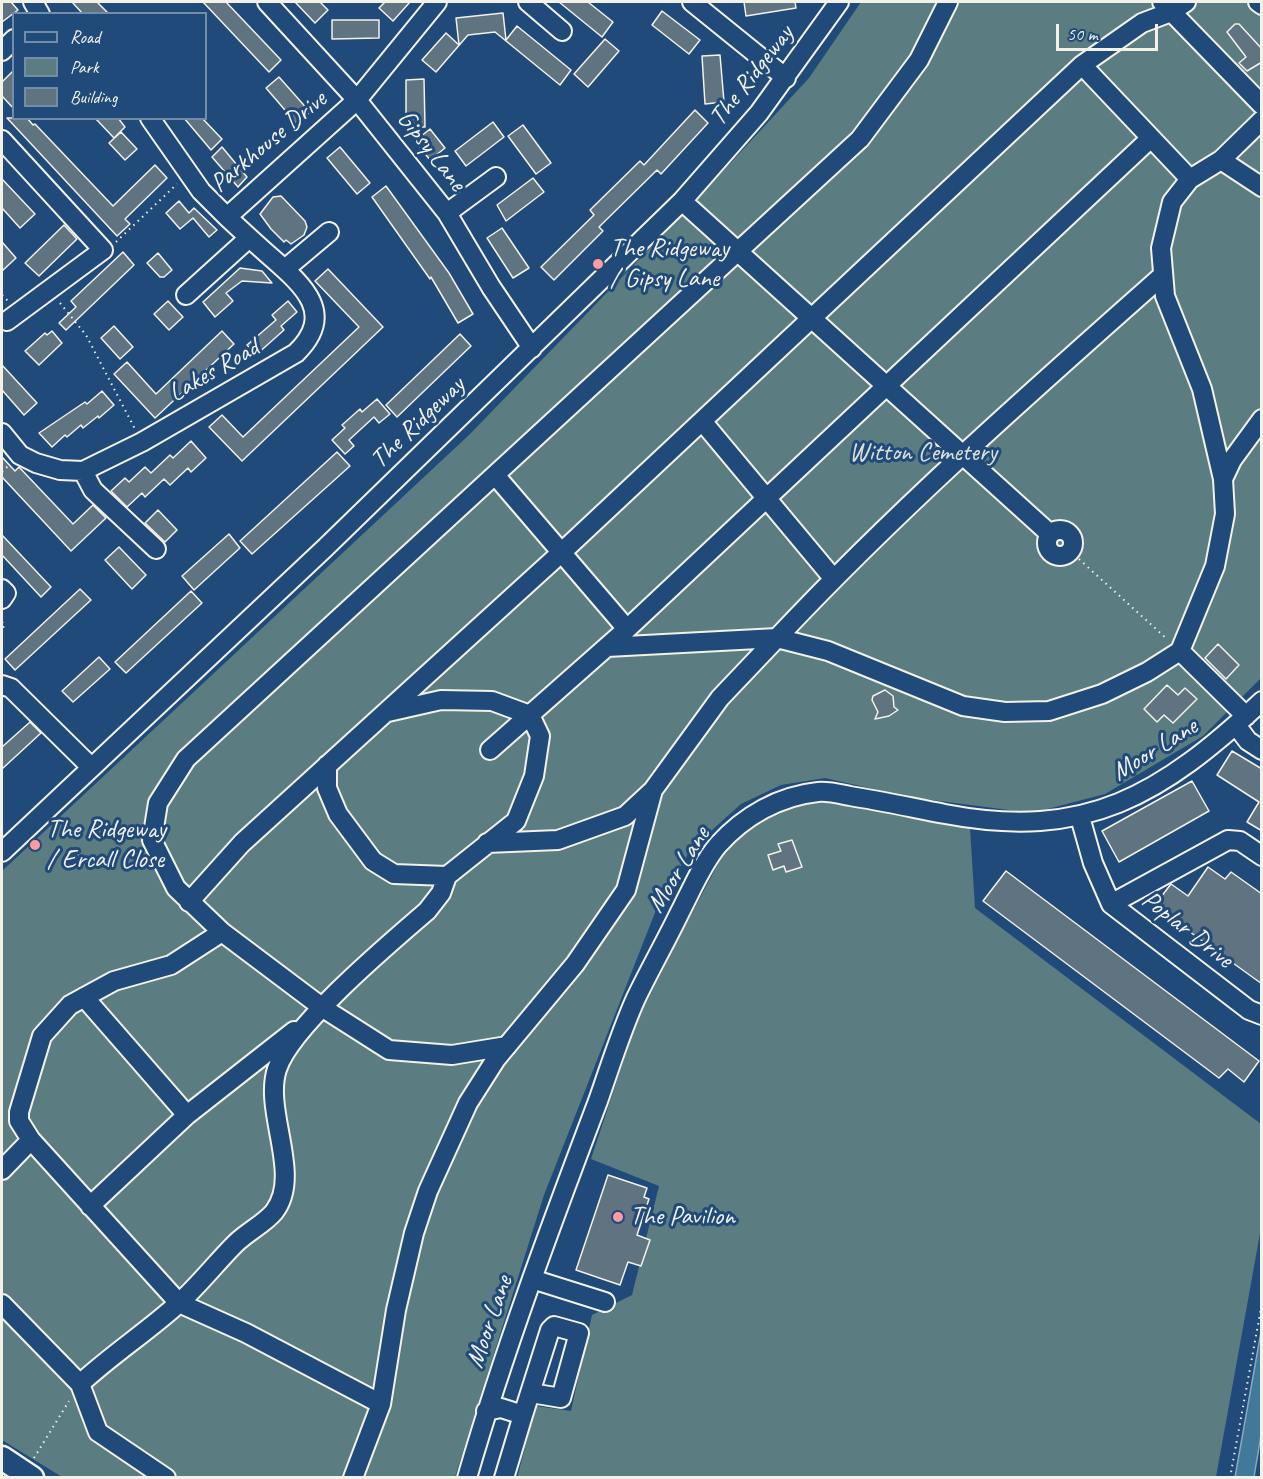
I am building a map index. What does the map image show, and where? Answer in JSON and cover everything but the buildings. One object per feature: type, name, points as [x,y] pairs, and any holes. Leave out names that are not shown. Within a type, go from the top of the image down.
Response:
[{"type":"main road","points":[[2,1458],[28,1475]]},
{"type":"street","name":"Gipsy Lane","points":[[267,2],[357,100],[447,213],[491,287],[532,348]]},
{"type":"street","name":"Parkhouse Drive","points":[[151,120],[201,190],[227,217],[357,100],[437,2]]},
{"type":"street","points":[[528,2],[562,31]]},
{"type":"street","points":[[692,2],[786,78]]},
{"type":"street","name":"The Ridgeway","points":[[2,852],[325,548],[681,201],[759,114],[839,2]]},
{"type":"street","points":[[507,1046],[452,1055],[389,1050],[323,1008],[222,932],[176,888],[152,840],[158,803],[186,759],[741,252],[860,139],[919,60],[948,2]]},
{"type":"street","points":[[189,902],[242,843],[562,552],[1083,65],[1142,23],[1173,5],[1262,105]]},
{"type":"street","points":[[1083,65],[1191,178]]},
{"type":"street","points":[[608,647],[777,638],[828,651],[963,706],[1005,712],[1049,711],[1102,694],[1147,672],[1180,651],[1215,566],[1225,514],[1223,480],[1202,389],[1165,296],[1161,248],[1172,202],[1191,178],[1221,160],[1262,120]]},
{"type":"street","points":[[490,750],[608,647],[1151,138]]},
{"type":"street","points":[[2,140],[103,249],[9,324]]},
{"type":"street","points":[[1221,160],[1262,187]]},
{"type":"street","points":[[447,213],[496,177]]},
{"type":"street","points":[[681,201],[741,252],[811,319],[1048,533],[1047,545],[1051,553],[1063,556],[1070,551]]},
{"type":"street","name":"Lakes Road","points":[[83,471],[142,442],[296,353],[305,344],[314,324],[314,311],[308,291],[227,217]]},
{"type":"street","points":[[285,269],[329,232]]},
{"type":"street","points":[[186,295],[249,238]]},
{"type":"street","points":[[486,843],[558,840],[625,816],[653,790],[720,698],[834,578],[963,456],[1163,275]]},
{"type":"street","points":[[1223,480],[1232,460],[1262,419]]},
{"type":"street","points":[[702,421],[834,578]]},
{"type":"street","points":[[2,433],[20,455],[36,463],[60,470],[83,471],[93,490],[156,549]]},
{"type":"street","points":[[495,475],[627,629]]},
{"type":"street","points":[[2,589],[6,593],[2,599]]},
{"type":"street","points":[[1180,651],[1241,720],[1248,741],[1262,750]]},
{"type":"street","points":[[2,686],[11,688],[91,767]]},
{"type":"street","points":[[80,1384],[109,1357],[179,1303],[237,1242],[274,1211],[285,1191],[284,1164],[276,1125],[274,1091],[277,1070],[289,1045],[323,1008],[427,911],[441,893],[447,876],[516,820],[534,776],[540,736],[530,715],[492,701],[441,700],[386,713]]},
{"type":"street","name":"Moor Lane","points":[[467,1478],[486,1411],[531,1279],[635,1000],[693,887],[717,847],[746,819],[769,806],[821,792],[948,815],[1005,822],[1044,822],[1080,817],[1139,794],[1185,766],[1262,701]]},
{"type":"street","points":[[327,765],[327,788],[338,814],[373,861],[394,874],[447,876]]},
{"type":"street","points":[[353,1478],[381,1404],[396,1310],[414,1233],[428,1191],[468,1103],[507,1046],[575,964],[626,890],[653,790]]},
{"type":"street","name":"Poplar Drive","points":[[1080,817],[1093,863],[1111,904],[1249,1010],[1262,1015]]},
{"type":"street","name":"Poplar Drive","points":[[1111,904],[1228,840],[1240,841],[1262,856]]},
{"type":"street","points":[[222,932],[171,965],[114,981],[70,1005],[42,1036],[19,1112],[19,1121],[31,1140],[179,1303],[246,1333],[381,1404]]},
{"type":"street","points":[[84,997],[187,1115]]},
{"type":"street","points":[[90,1206],[187,1115],[323,1008]]},
{"type":"street","points":[[2,1170],[31,1140]]},
{"type":"street","points":[[531,1279],[605,1302]]},
{"type":"street","points":[[2,1304],[80,1384],[98,1432],[166,1478]]},
{"type":"street","points":[[504,1478],[531,1393]]},
{"type":"street","points":[[486,1411],[501,1408],[523,1415]]},
{"type":"path","points":[[103,249],[116,243],[188,172]]},
{"type":"path","points":[[49,290],[86,335],[142,442]]},
{"type":"path","points":[[1070,551],[1162,635]]},
{"type":"path","points":[[2,622],[5,625],[2,629]]},
{"type":"path","points":[[1230,1478],[1262,1303]]},
{"type":"path","points":[[28,1475],[80,1384]]},
{"type":"path","points":[[1260,1478],[1262,1469]]},
{"type":"green space","name":"Witton Cemetery","points":[[861,2],[1261,2],[1262,677],[1203,736],[1105,794],[1032,813],[909,797],[825,778],[781,785],[741,804],[691,849],[658,905],[544,1195],[455,1477],[62,1477],[2,1440],[2,871],[469,435],[686,211],[809,78]]},
{"type":"green space","points":[[829,801],[970,828],[975,908],[1261,1124],[1261,1228],[1216,1477],[517,1478],[536,1406],[571,1411],[592,1315],[632,1295],[659,1186],[591,1159],[640,1011],[728,845],[778,809]]},
{"type":"water","points":[[1261,1332],[1261,1435],[1254,1477],[1235,1477]]},
{"type":"place","name":"The Ridgeway / Gipsy Lane","points":[[598,264]]},
{"type":"place","name":"The Ridgeway / Ercall Close","points":[[35,845]]},
{"type":"place","name":"The Pavilion","points":[[618,1217]]}]
